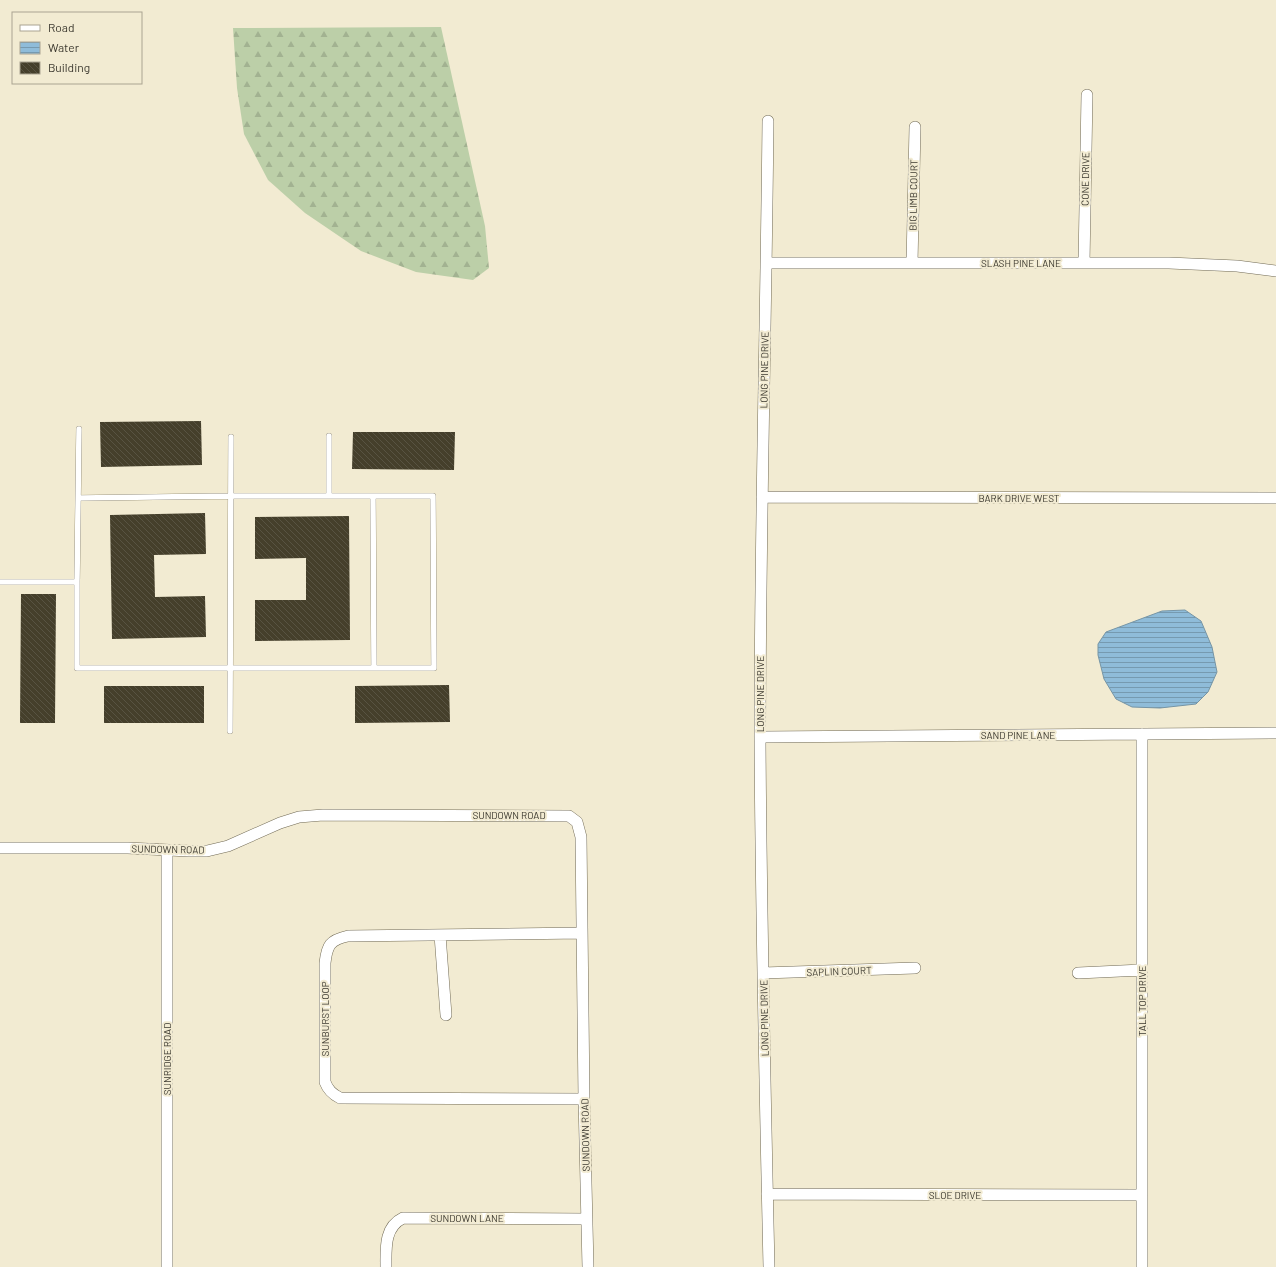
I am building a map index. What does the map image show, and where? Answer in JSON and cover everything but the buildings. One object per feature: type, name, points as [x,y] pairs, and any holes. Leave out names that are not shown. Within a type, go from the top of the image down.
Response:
[{"type":"street","name":"CONE DRIVE","points":[[1084,263],[1087,95]]},
{"type":"street","name":"LONG PINE DRIVE","points":[[768,121],[760,737],[769,1267]]},
{"type":"street","name":"BIG LIMB COURT","points":[[912,264],[915,127]]},
{"type":"street","name":"SLASH PINE LANE","points":[[766,264],[1184,263],[1237,266],[1276,271]]},
{"type":"street","name":"BARK DRIVE WEST","points":[[762,497],[1276,498]]},
{"type":"street","name":"SAND PINE LANE","points":[[760,737],[1276,733]]},
{"type":"street","name":"TALL TOP DRIVE","points":[[1142,734],[1142,1267]]},
{"type":"street","name":"SUNDOWN ROAD","points":[[0,848],[128,848],[167,851],[208,851],[228,846],[280,823],[299,817],[317,815],[569,816],[577,822],[581,837],[584,1099],[588,1267]]},
{"type":"street","name":"SUNRIDGE ROAD","points":[[167,851],[167,1267]]},
{"type":"street","name":"SUNBURST LOOP","points":[[582,933],[348,936],[335,939],[331,942],[326,953],[325,963],[324,1082],[328,1089],[340,1098],[584,1099]]},
{"type":"street","points":[[440,935],[446,1014]]},
{"type":"street","name":"SAPLIN COURT","points":[[763,973],[914,968]]},
{"type":"street","points":[[1078,973],[1142,970]]},
{"type":"street","name":"SLOE DRIVE","points":[[767,1194],[1142,1195]]},
{"type":"street","name":"SUNDOWN LANE","points":[[386,1267],[388,1233],[391,1226],[403,1218],[587,1219]]},
{"type":"lane","points":[[79,429],[77,668],[434,668],[433,496],[79,498]]},
{"type":"lane","points":[[329,436],[329,496]]},
{"type":"lane","points":[[230,731],[231,437]]},
{"type":"lane","points":[[373,496],[374,668]]},
{"type":"lane","points":[[0,582],[77,582]]},
{"type":"green space","points":[[441,27],[485,226],[489,268],[473,280],[416,272],[361,251],[305,213],[268,180],[244,134],[237,88],[233,28]]},
{"type":"water","points":[[1185,610],[1201,621],[1212,647],[1217,672],[1208,692],[1196,704],[1160,708],[1132,707],[1116,699],[1104,679],[1098,655],[1098,644],[1106,632],[1162,611]]}]
